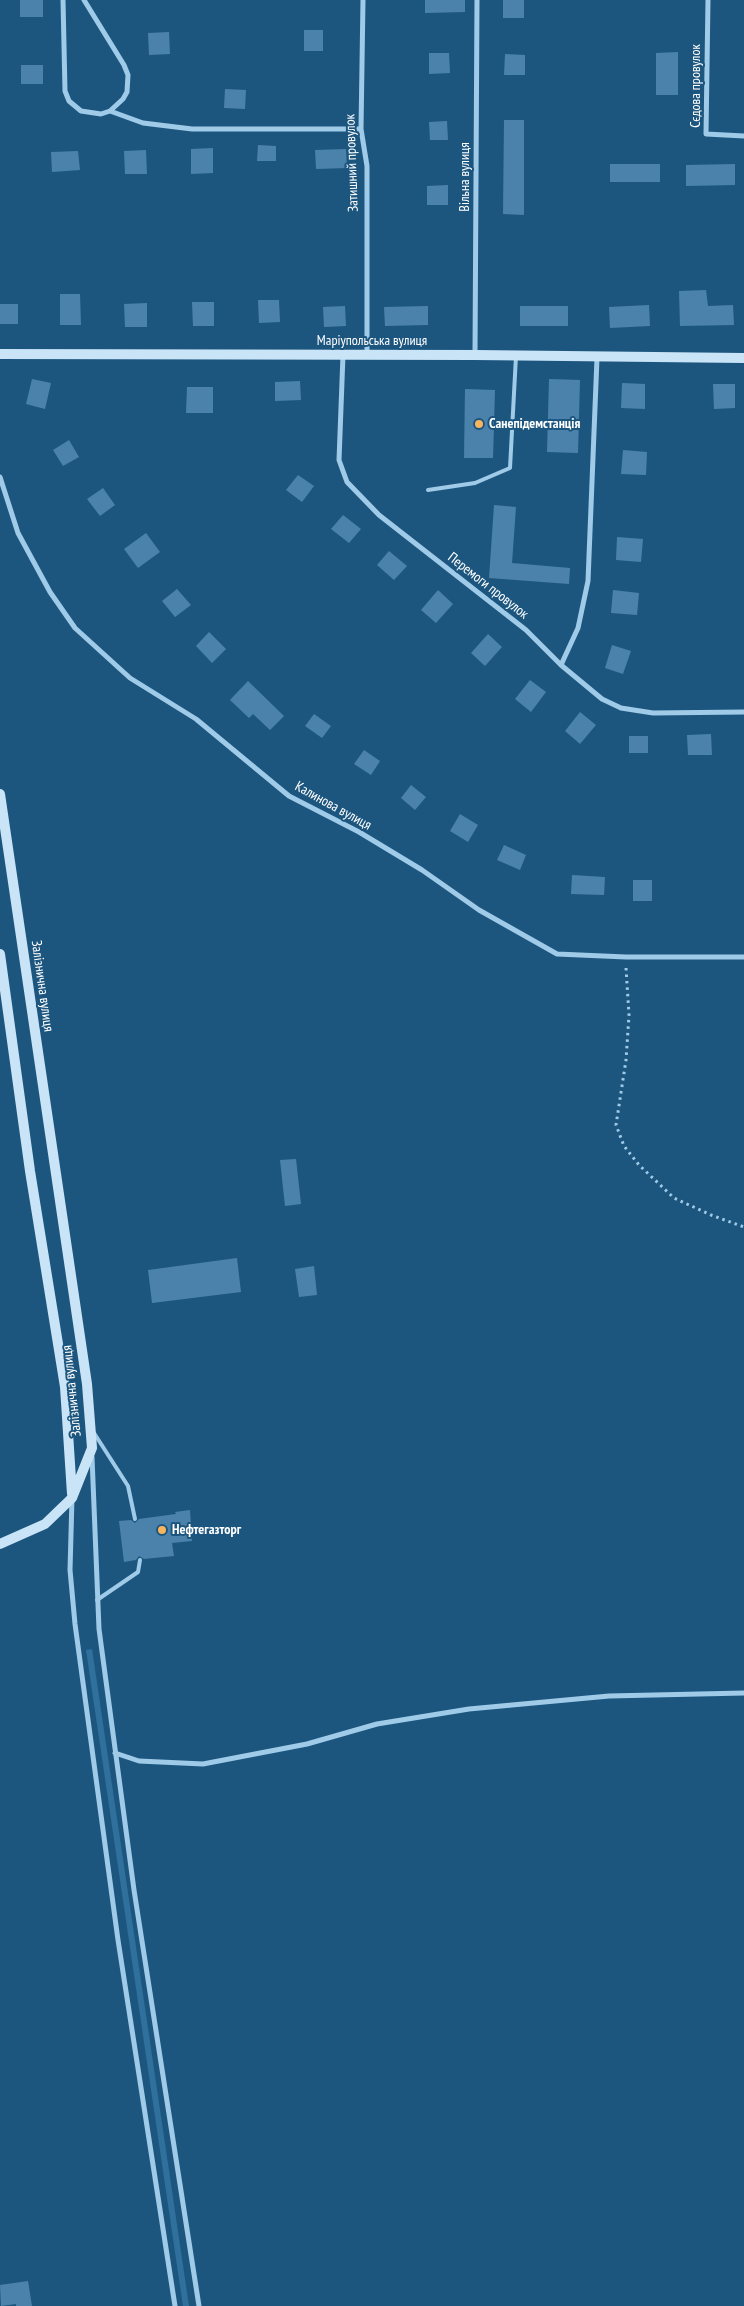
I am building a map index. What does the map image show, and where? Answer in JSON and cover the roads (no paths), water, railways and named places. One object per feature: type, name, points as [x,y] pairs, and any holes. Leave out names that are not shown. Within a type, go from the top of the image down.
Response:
[{"type":"main road","name":"Маріупольська вулиця","points":[[0,354],[367,354],[597,358],[744,358]]},
{"type":"main road","name":"Залізнична вулиця","points":[[0,794],[87,1384],[92,1448],[72,1498]]},
{"type":"main road","name":"Залізнична вулиця","points":[[0,954],[30,1171],[65,1387],[72,1498]]},
{"type":"main road","points":[[0,1544],[44,1524],[72,1498]]},
{"type":"street","points":[[63,0],[65,91],[70,100],[82,111],[91,114],[110,111],[117,106],[127,92],[128,75],[124,65],[84,0]]},
{"type":"street","name":"Затишний провулок","points":[[363,0],[361,129],[367,166],[367,354]]},
{"type":"street","name":"Вільна вулиця","points":[[475,355],[477,0]]},
{"type":"street","name":"Сєдова провулок","points":[[708,0],[706,134],[744,136]]},
{"type":"street","points":[[110,111],[143,123],[192,130],[361,129]]},
{"type":"street","name":"Перемоги провулок","points":[[343,354],[339,460],[347,482],[379,515],[526,630],[561,665],[602,699],[620,708],[653,713],[744,712]]},
{"type":"street","points":[[561,665],[578,628],[588,581],[597,358]]},
{"type":"street","name":"Калинова вулиця","points":[[0,478],[18,533],[50,592],[75,628],[130,678],[196,719],[289,796],[359,832],[422,870],[479,910],[557,954],[626,957],[744,957]]},
{"type":"street","points":[[92,1448],[97,1600],[115,1753],[134,1890],[199,2306]]},
{"type":"street","points":[[72,1498],[70,1570],[77,1634],[118,1940],[175,2306]]},
{"type":"street","points":[[115,1753],[140,1761],[203,1764],[307,1744],[377,1724],[469,1709],[609,1696],[744,1693]]},
{"type":"lane","points":[[428,490],[475,483],[510,468],[516,356]]},
{"type":"lane","points":[[90,1427],[128,1486],[135,1519]]},
{"type":"lane","points":[[97,1600],[138,1572],[140,1560]]},
{"type":"place","name":"Санепідемстанція","points":[[479,424]]},
{"type":"place","name":"Нефтегазторг","points":[[162,1530]]}]
